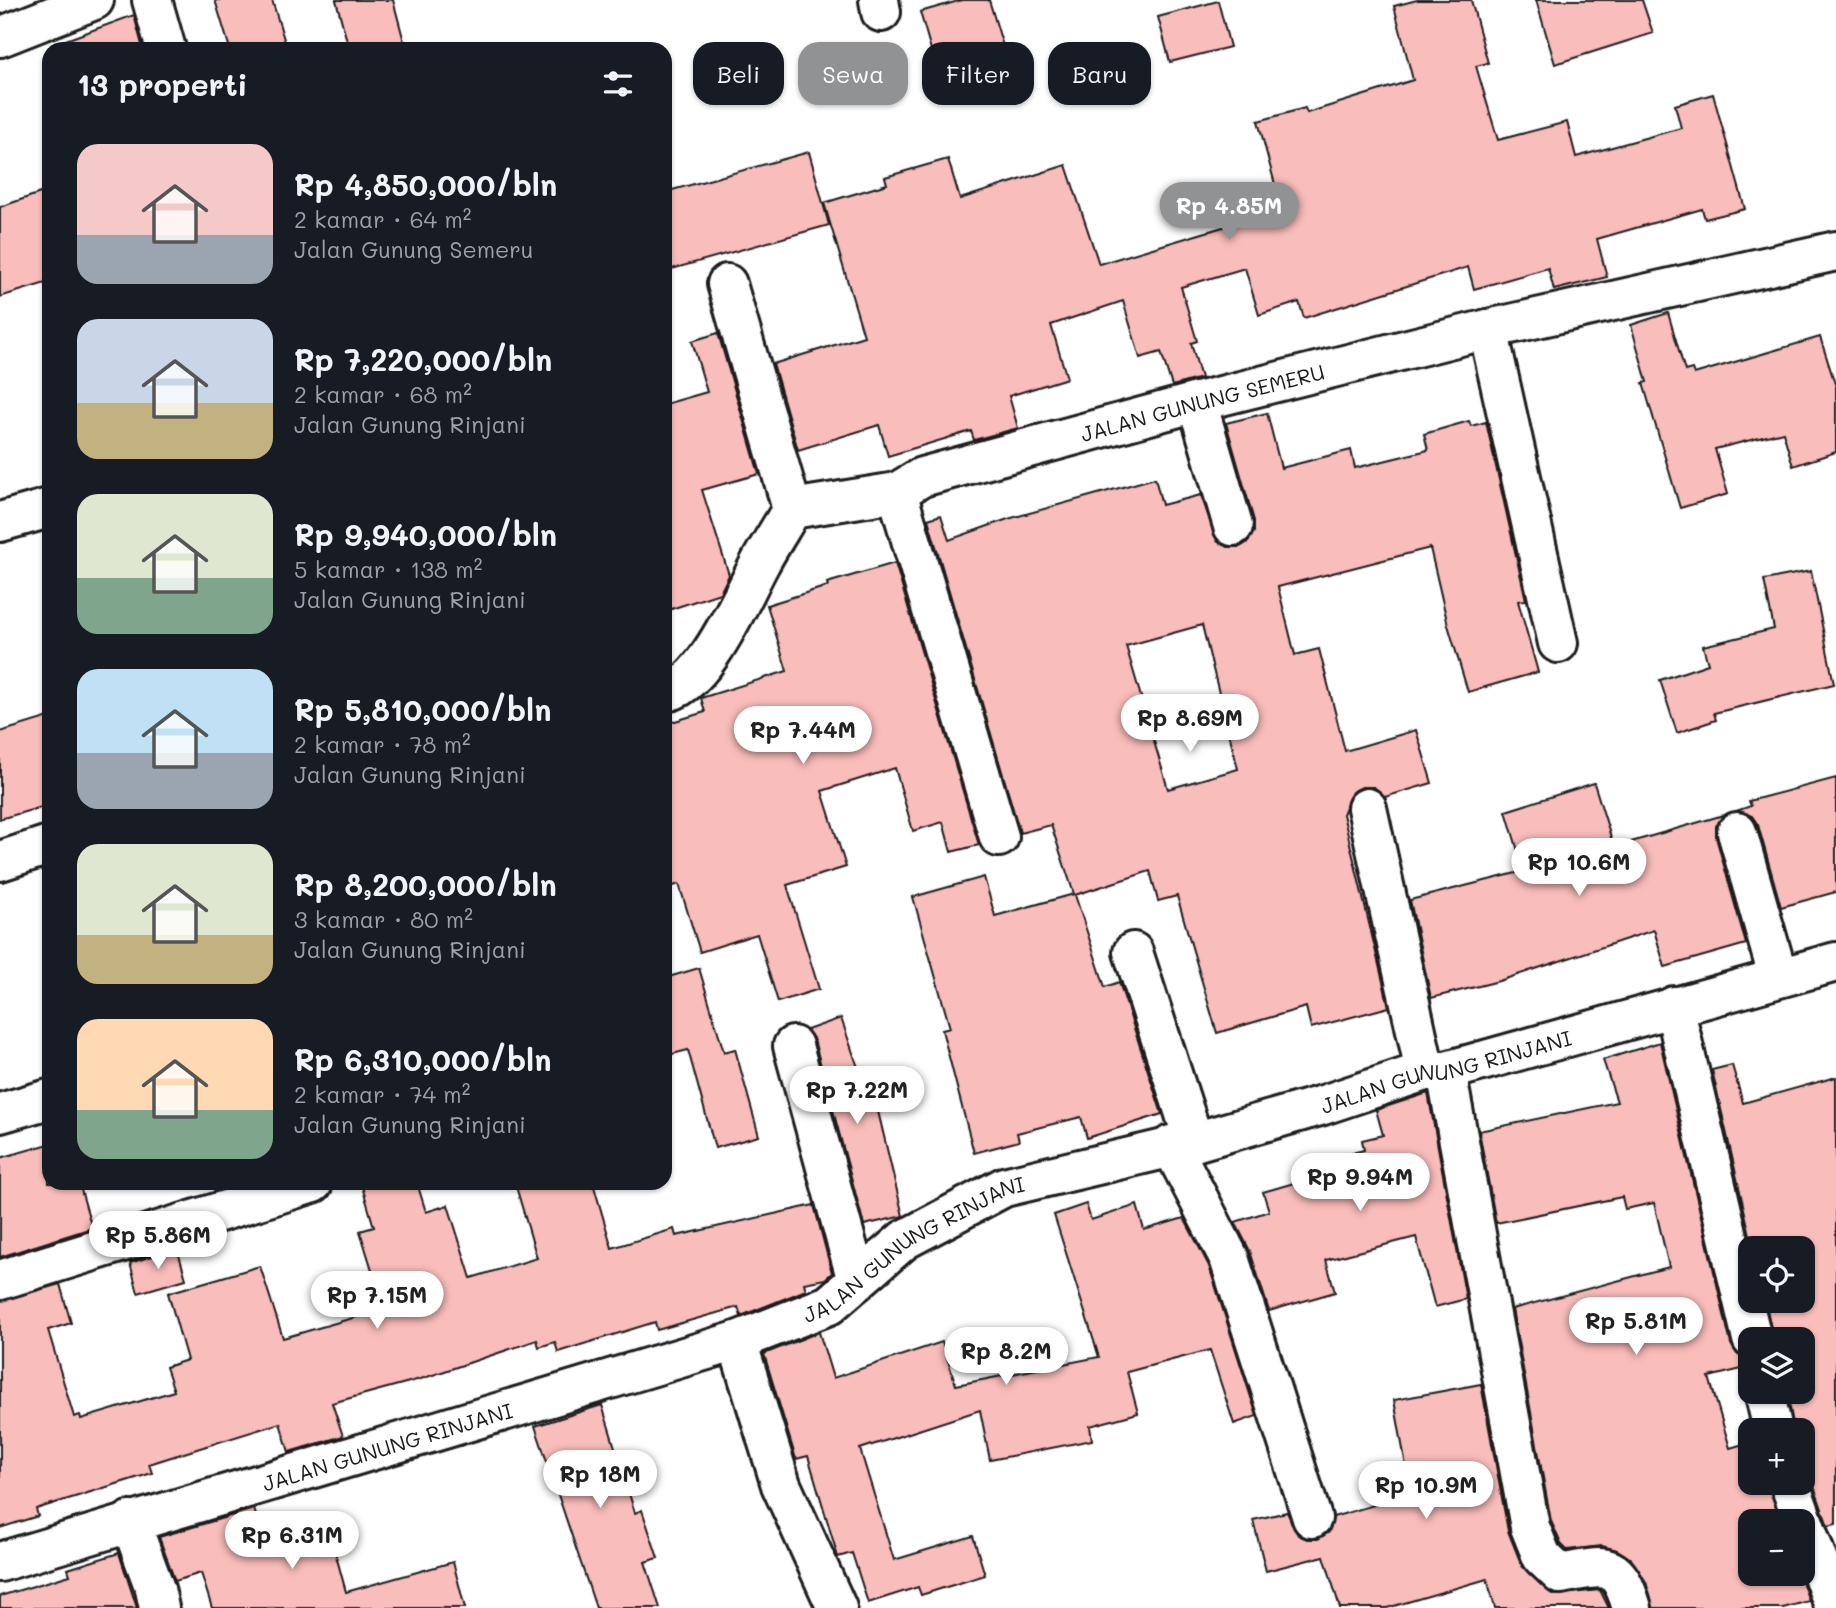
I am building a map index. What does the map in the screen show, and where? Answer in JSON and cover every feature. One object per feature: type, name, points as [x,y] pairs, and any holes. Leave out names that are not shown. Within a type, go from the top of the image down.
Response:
[{"type":"street","points":[[0,37],[94,0]]},
{"type":"street","points":[[152,0],[164,42]]},
{"type":"street","name":"JALAN GUNUNG SEMERU","points":[[792,509],[897,492],[922,477],[1197,402],[1488,328],[1836,251]]},
{"type":"street","points":[[672,691],[692,676],[719,642],[760,562],[792,509],[727,284]]},
{"type":"street","points":[[1488,328],[1558,643]]},
{"type":"street","points":[[1197,402],[1233,526]]},
{"type":"street","points":[[897,492],[999,837]]},
{"type":"street","points":[[0,522],[42,510]]},
{"type":"street","points":[[1367,808],[1435,1071],[1530,1527],[1542,1557],[1560,1574],[1604,1566],[1615,1571],[1625,1584],[1632,1608]]},
{"type":"street","points":[[1737,832],[1778,976]]},
{"type":"street","points":[[0,861],[42,847]]},
{"type":"street","points":[[1133,952],[1182,1143],[1229,1258],[1312,1518]]},
{"type":"street","name":"JALAN GUNUNG RINJANI","points":[[0,1562],[130,1521],[187,1488],[534,1404],[737,1341],[829,1305],[904,1240],[1004,1186],[1182,1143],[1836,962]]},
{"type":"street","points":[[1674,1006],[1749,1327]]},
{"type":"street","points":[[793,1046],[857,1281]]},
{"type":"street","points":[[0,1113],[42,1101]]},
{"type":"street","points":[[0,1280],[290,1190]]},
{"type":"street","points":[[737,1341],[782,1485],[837,1608]]},
{"type":"street","points":[[1793,1495],[1826,1602]]},
{"type":"street","points":[[130,1521],[159,1608]]},
{"type":"building","points":[[215,0],[272,0],[285,42],[228,42]]},
{"type":"building","points":[[336,0],[393,0],[404,42],[347,42]]},
{"type":"building","points":[[962,0],[989,0],[1002,42],[929,42],[920,12]]},
{"type":"building","points":[[1417,0],[1471,0],[1488,63],[1476,66],[1498,140],[1567,122],[1576,157],[1681,128],[1675,105],[1713,94],[1745,209],[1705,219],[1702,209],[1597,239],[1607,277],[1554,290],[1548,268],[1474,289],[1468,267],[1304,318],[1299,302],[1259,315],[1245,268],[1181,287],[1197,341],[1191,343],[1201,378],[1172,386],[1161,352],[1140,358],[1123,301],[1051,325],[1067,378],[1009,396],[1018,428],[974,440],[971,431],[888,456],[879,425],[798,450],[773,364],[864,336],[824,203],[887,184],[885,177],[948,159],[960,199],[1066,165],[1099,264],[1233,224],[1231,219],[1280,203],[1258,121],[1305,108],[1307,113],[1413,80],[1394,6]]},
{"type":"building","points":[[1536,0],[1642,0],[1653,33],[1555,64]]},
{"type":"building","points":[[1218,1],[1230,47],[1170,62],[1158,17]]},
{"type":"building","points":[[134,15],[141,42],[60,42]]},
{"type":"building","points":[[809,152],[829,225],[672,269],[672,190]]},
{"type":"building","points":[[42,192],[42,284],[0,297],[0,207]]},
{"type":"building","points":[[1668,313],[1685,371],[1692,369],[1694,374],[1820,337],[1836,387],[1836,452],[1793,466],[1783,432],[1715,449],[1728,494],[1680,508],[1643,383],[1647,382],[1631,325]]},
{"type":"building","points":[[718,333],[759,474],[702,490],[729,575],[720,593],[672,609],[672,402],[707,392],[692,341]]},
{"type":"building","points":[[1267,413],[1281,468],[1351,450],[1355,468],[1428,450],[1424,434],[1469,421],[1471,426],[1486,422],[1526,600],[1518,601],[1538,672],[1468,692],[1448,625],[1430,548],[1278,587],[1295,655],[1319,649],[1345,751],[1416,730],[1432,783],[1385,797],[1374,787],[1362,787],[1352,792],[1343,814],[1389,1007],[1311,1028],[1306,1007],[1217,1033],[1177,896],[1158,901],[1150,871],[1075,895],[1105,987],[1119,982],[1162,1114],[1087,1138],[1081,1117],[1017,1133],[1019,1141],[974,1153],[942,1030],[950,1028],[913,897],[984,877],[995,916],[1074,894],[1051,825],[1020,833],[928,519],[941,515],[949,540],[1008,519],[1155,478],[1162,505],[1201,495],[1217,541],[1227,547],[1240,547],[1248,542],[1254,532],[1254,521],[1226,423]],"holes":[[[1202,625],[1238,769],[1168,789],[1126,646]]]},
{"type":"building","points":[[895,563],[979,845],[951,852],[943,822],[913,831],[895,768],[822,791],[846,867],[787,885],[819,989],[778,1002],[757,934],[700,952],[679,884],[672,886],[672,722],[705,712],[701,698],[787,671],[767,605],[828,586],[827,583]]},
{"type":"building","points":[[1811,571],[1834,684],[1714,713],[1716,720],[1677,733],[1660,680],[1708,664],[1703,646],[1774,629],[1764,580]]},
{"type":"building","points":[[42,719],[42,807],[0,819],[0,732]]},
{"type":"building","points":[[1836,778],[1836,892],[1781,907],[1758,825],[1752,816],[1736,811],[1751,806],[1749,801]]},
{"type":"building","points":[[1594,783],[1614,847],[1727,814],[1716,826],[1716,837],[1746,944],[1665,967],[1654,930],[1499,981],[1431,998],[1410,900],[1524,871],[1506,811]]},
{"type":"building","points":[[699,968],[724,1052],[735,1049],[759,1136],[715,1148],[688,1050],[672,1054],[672,976]]},
{"type":"building","points":[[841,1018],[872,1108],[877,1107],[903,1216],[864,1225],[814,1040],[807,1030]]},
{"type":"building","points":[[1660,1042],[1731,1344],[1738,1354],[1738,1370],[1709,1377],[1730,1448],[1738,1446],[1738,1495],[1772,1495],[1776,1509],[1738,1509],[1738,1586],[1804,1586],[1809,1601],[1783,1608],[1653,1608],[1646,1582],[1631,1559],[1617,1550],[1602,1546],[1567,1550],[1561,1544],[1551,1521],[1512,1309],[1669,1267],[1654,1203],[1625,1209],[1622,1197],[1496,1223],[1479,1131],[1617,1102],[1603,1060]]},
{"type":"building","points":[[1732,1065],[1743,1103],[1836,1077],[1836,1524],[1828,1526],[1815,1489],[1815,1418],[1792,1418],[1789,1404],[1815,1404],[1815,1327],[1771,1327],[1768,1313],[1815,1313],[1815,1236],[1750,1236],[1712,1070]]},
{"type":"building","points":[[1428,1093],[1466,1299],[1435,1307],[1416,1237],[1326,1260],[1335,1292],[1269,1311],[1250,1251],[1235,1222],[1269,1211],[1263,1192],[1342,1169],[1339,1156],[1364,1150],[1362,1140],[1383,1135],[1376,1110]]},
{"type":"building","points":[[42,1146],[42,1190],[81,1190],[92,1228],[0,1257],[0,1158]]},
{"type":"building","points":[[363,1190],[419,1190],[426,1212],[448,1205],[471,1278],[537,1258],[517,1190],[595,1190],[612,1248],[674,1229],[676,1236],[814,1205],[832,1273],[825,1279],[804,1283],[806,1290],[741,1316],[738,1307],[657,1330],[655,1322],[558,1352],[555,1342],[539,1347],[537,1340],[424,1378],[332,1403],[343,1436],[289,1452],[280,1423],[149,1464],[152,1473],[36,1509],[38,1516],[0,1528],[0,1301],[60,1284],[71,1323],[48,1330],[74,1417],[80,1415],[81,1419],[174,1391],[166,1367],[187,1360],[168,1293],[260,1266],[283,1338],[384,1309],[360,1231],[374,1227]]},
{"type":"building","points":[[1086,1204],[1091,1220],[1137,1205],[1144,1230],[1184,1218],[1209,1266],[1257,1416],[1234,1424],[1210,1350],[1127,1372],[1138,1413],[1090,1426],[1092,1440],[990,1460],[980,1410],[860,1449],[894,1560],[973,1536],[985,1575],[921,1595],[918,1587],[868,1603],[852,1553],[838,1557],[808,1456],[796,1459],[764,1354],[819,1332],[833,1378],[942,1342],[956,1385],[1099,1357],[1054,1215]]},
{"type":"building","points":[[177,1248],[186,1279],[138,1293],[130,1263]]},
{"type":"building","points":[[1481,1384],[1508,1531],[1522,1566],[1553,1595],[1600,1590],[1609,1608],[1495,1608],[1487,1579],[1387,1608],[1340,1608],[1324,1556],[1266,1571],[1253,1520],[1287,1512],[1298,1535],[1307,1539],[1318,1539],[1329,1532],[1333,1517],[1411,1494],[1394,1400]]},
{"type":"building","points":[[602,1405],[635,1513],[642,1510],[658,1558],[645,1562],[660,1608],[596,1608],[535,1426]]},
{"type":"building","points":[[254,1509],[265,1544],[328,1526],[346,1592],[453,1562],[465,1608],[212,1608],[201,1573],[175,1581],[159,1537]]},
{"type":"building","points":[[119,1553],[137,1608],[0,1608],[0,1596],[70,1575],[68,1569]]}]
